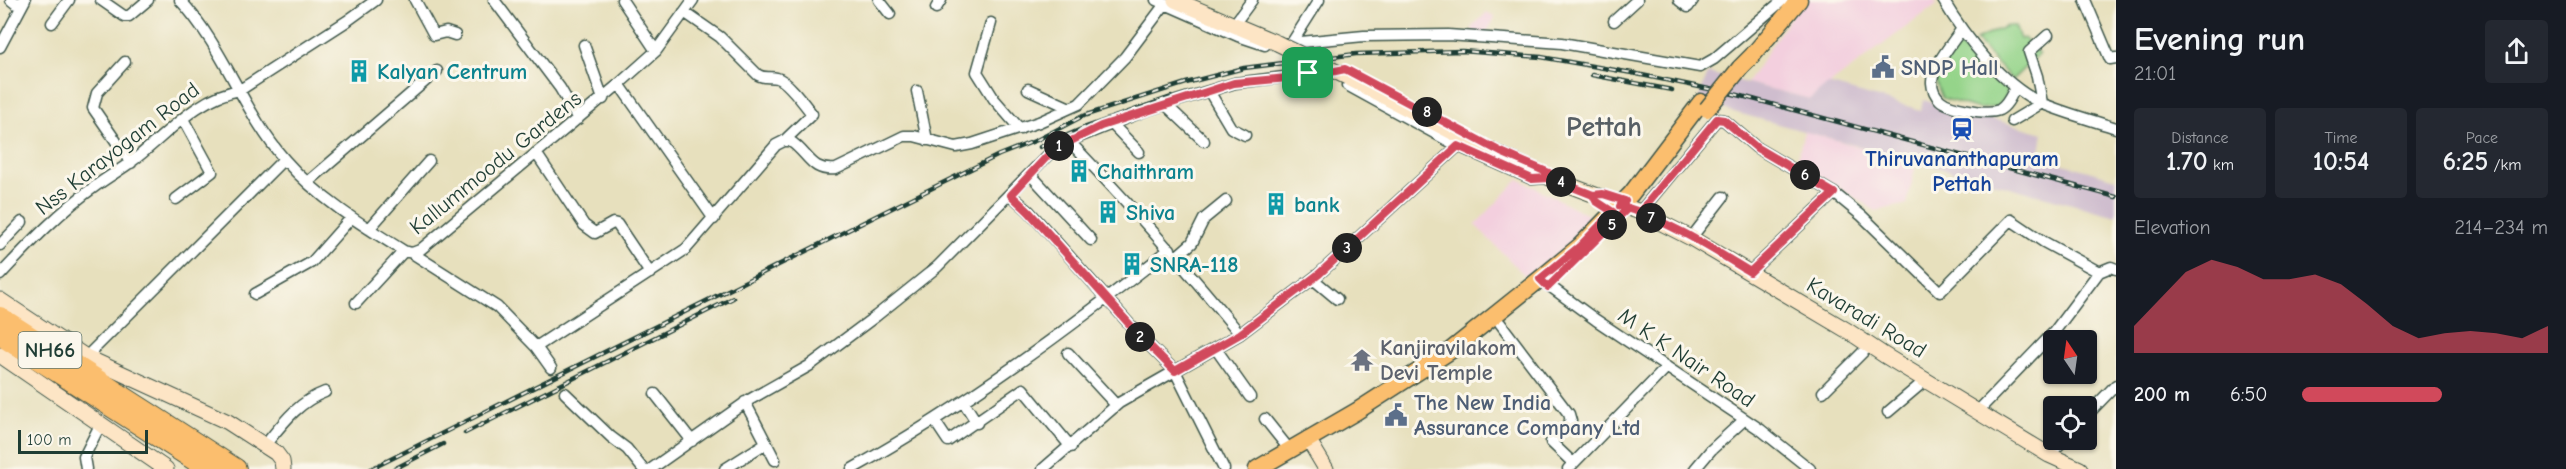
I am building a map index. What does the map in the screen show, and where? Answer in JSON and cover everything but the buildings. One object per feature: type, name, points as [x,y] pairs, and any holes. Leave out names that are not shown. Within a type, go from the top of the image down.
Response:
[{"type":"highway","name":"NH66","points":[[0,317],[208,469]]},
{"type":"highway","name":"NH66","points":[[0,335],[236,469]]},
{"type":"main road","points":[[1625,208],[1645,175],[1789,0]]},
{"type":"main road","points":[[1735,66],[1799,0]]},
{"type":"main road","name":"Kavaradi Road","points":[[1165,1],[1277,43],[1472,142],[1545,176],[1593,195],[1596,201],[1625,208],[1691,238],[2049,455],[2080,469]]},
{"type":"main road","points":[[1257,469],[1289,449],[1311,444],[1438,371],[1500,323],[1647,188],[1704,105]]},
{"type":"main road","points":[[1277,469],[1450,351],[1544,283]]},
{"type":"main road","points":[[0,300],[86,357],[228,422],[266,445],[282,461],[283,469]]},
{"type":"main road","points":[[0,355],[166,469]]},
{"type":"main road","points":[[1311,444],[1326,469]]},
{"type":"street","points":[[11,0],[16,4],[25,0]]},
{"type":"street","points":[[0,47],[25,0]]},
{"type":"street","points":[[52,23],[69,0]]},
{"type":"street","points":[[101,0],[124,16],[129,16],[148,0]]},
{"type":"street","name":"Kallummoodu Gardens","points":[[180,0],[207,33],[284,159],[351,218],[408,252],[420,250],[603,99],[656,51],[693,0]]},
{"type":"street","points":[[240,90],[348,21],[376,0]]},
{"type":"street","points":[[415,0],[434,35],[446,32],[455,35]]},
{"type":"street","points":[[494,0],[554,80],[578,119]]},
{"type":"street","points":[[622,0],[656,51]]},
{"type":"street","points":[[879,0],[890,14]]},
{"type":"street","points":[[1192,0],[1272,36],[1293,41]]},
{"type":"street","points":[[1238,19],[1252,0]]},
{"type":"street","points":[[1293,41],[1319,0]]},
{"type":"street","points":[[1614,21],[1637,0]]},
{"type":"street","points":[[784,141],[796,145],[817,168],[826,170],[836,169],[904,136],[956,147],[1004,135],[1079,104],[1125,57],[1165,1],[1238,36],[1271,46],[1293,41],[1364,36],[1448,35],[1562,43],[1700,67],[1714,59],[1783,0]]},
{"type":"street","points":[[1943,0],[1961,30],[2016,88],[2042,103],[2116,128]]},
{"type":"street","points":[[2085,0],[2110,59],[2116,58]]},
{"type":"street","points":[[536,347],[686,249],[776,145],[784,141],[812,114],[784,82],[777,78],[762,78],[720,37],[684,12]]},
{"type":"street","points":[[991,23],[977,72],[994,99],[1020,129]]},
{"type":"street","points":[[1961,30],[1934,71],[1932,82],[1934,92],[1941,101],[1985,113],[2004,107],[2016,88]]},
{"type":"street","points":[[2042,103],[2037,76],[2029,52],[2048,35]]},
{"type":"street","points":[[584,45],[603,99]]},
{"type":"street","points":[[125,62],[97,93],[93,108],[131,163]]},
{"type":"street","points":[[651,469],[745,402],[809,366],[876,316],[937,267],[980,222],[1011,195],[1053,150],[1111,123],[1165,104],[1234,83],[1345,69],[1501,152],[1549,173],[1532,179],[1458,146],[1326,73]]},
{"type":"street","points":[[308,182],[437,71]]},
{"type":"street","points":[[619,84],[714,219]]},
{"type":"street","points":[[1028,89],[1070,108]]},
{"type":"street","name":"Nss Karayogam Road","points":[[0,276],[48,224],[96,185],[131,163],[208,100],[227,92],[240,90]]},
{"type":"street","points":[[918,91],[927,140]]},
{"type":"street","points":[[1209,91],[1231,128],[1245,135]]},
{"type":"street","points":[[2012,121],[2042,103]]},
{"type":"street","points":[[1165,104],[1204,141]]},
{"type":"street","points":[[176,199],[212,172],[183,119]]},
{"type":"street","points":[[1625,208],[1717,119],[1724,120],[1757,148],[1834,193],[1862,216],[1940,292],[2011,220],[2044,242],[2099,272]]},
{"type":"street","points":[[1111,123],[1138,152]]},
{"type":"street","points":[[1069,141],[1173,253],[1240,334]]},
{"type":"street","points":[[1043,469],[1071,447],[1116,405],[1216,350],[1313,279],[1458,146]]},
{"type":"street","points":[[536,153],[584,225],[595,233],[613,223],[617,224],[650,273]]},
{"type":"street","points":[[86,357],[284,159]]},
{"type":"street","points":[[369,229],[429,161]]},
{"type":"street","points":[[1030,174],[1091,240]]},
{"type":"street","points":[[1750,272],[1834,193]]},
{"type":"street","points":[[1011,195],[1175,371],[1224,469]]},
{"type":"street","points":[[1691,238],[1723,197]]},
{"type":"street","points":[[852,469],[866,465],[988,386],[1107,298],[1191,243],[1204,219],[1226,201]]},
{"type":"street","points":[[255,294],[312,262],[351,218]]},
{"type":"street","points":[[0,245],[22,222]]},
{"type":"street","points":[[356,303],[408,252],[497,307],[536,347],[551,368]]},
{"type":"street","points":[[1978,411],[2054,332],[2099,272],[2111,267],[2116,269]]},
{"type":"street","points":[[1313,279],[1337,299]]},
{"type":"street","name":"M K K Nair Road","points":[[1544,283],[1744,420],[1810,469]]},
{"type":"street","points":[[1500,323],[1569,414],[1571,421],[1551,442],[1570,466],[1667,367]]},
{"type":"street","points":[[1823,392],[1870,345]]},
{"type":"street","points":[[1216,350],[1250,397]]},
{"type":"street","points":[[1068,353],[1116,405]]},
{"type":"street","points":[[1888,412],[1927,379]]},
{"type":"street","points":[[2097,405],[2116,385]]},
{"type":"street","points":[[934,420],[948,441],[1023,389],[1071,447]]},
{"type":"street","points":[[266,445],[289,416],[309,398],[325,392]]},
{"type":"street","points":[[566,393],[611,437],[627,449],[643,469]]},
{"type":"street","points":[[655,394],[692,441]]},
{"type":"street","points":[[963,401],[977,423]]},
{"type":"street","points":[[745,402],[775,460]]},
{"type":"street","points":[[1265,419],[1289,449]]},
{"type":"street","points":[[1695,469],[1711,450],[1744,420]]},
{"type":"street","points":[[86,469],[84,458],[101,423]]},
{"type":"street","points":[[725,469],[766,443]]},
{"type":"street","points":[[2049,455],[2054,450]]},
{"type":"shaded area","points":[[1806,0],[1934,0],[1937,4],[1810,99],[1747,83],[1789,19]]},
{"type":"shaded area","points":[[1487,12],[1495,18],[1485,35],[1474,34],[1472,27]]},
{"type":"shaded area","points":[[1708,73],[1810,99],[1828,84],[1921,110],[1923,100],[2043,133],[2039,157],[2116,179],[2116,216],[1697,102]]},
{"type":"shaded area","points":[[1804,131],[1916,163],[1907,204],[1876,211],[1797,161]]},
{"type":"shaded area","points":[[1519,179],[1594,218],[1588,233],[1532,283],[1475,225]]},
{"type":"green space","points":[[2006,26],[2015,26],[2020,39],[2024,38],[2039,54],[2012,80],[1976,40]]},
{"type":"green space","points":[[1958,43],[2008,88],[2005,97],[1996,107],[1979,109],[1942,98],[1935,79]]},
{"type":"railway","points":[[371,469],[886,211],[1083,116],[1186,83],[1244,68],[1356,54],[1462,51],[1541,57],[1738,95],[2116,197]]},
{"type":"railway","points":[[1592,75],[1672,90]]},
{"type":"railway","points":[[1040,147],[1086,127],[1171,97]]},
{"type":"railway","points":[[465,433],[733,298]]},
{"type":"railway","points":[[394,469],[443,444]]},
{"type":"place","name":"SNDP Hall","points":[[1883,67]]},
{"type":"place","name":"Kalyan Centrum","points":[[359,71]]},
{"type":"place","name":"Thiruvananthapuram Pettah","points":[[1962,129]]},
{"type":"place","name":"Chaithram","points":[[1079,171]]},
{"type":"place","name":"bank","points":[[1276,204]]},
{"type":"place","name":"Shiva","points":[[1108,212]]},
{"type":"place","name":"SNRA-118","points":[[1132,264]]},
{"type":"place","name":"Kanjiravilakom Devi Temple","points":[[1362,360]]},
{"type":"place","name":"The New India Assurance Company Ltd","points":[[1396,415]]},
{"type":"district","name":"Pettah","points":[[1604,126]]},
{"type":"route","points":[[1308,73],[1288,78],[1234,83],[1101,126],[1053,150],[1011,195],[1175,371],[1216,350],[1240,334],[1319,274],[1458,146],[1532,179],[1550,178],[1593,195],[1596,201],[1613,212],[1580,246],[1540,279],[1548,287],[1628,208],[1640,212],[1717,119],[1724,120],[1757,148],[1834,193],[1750,272],[1640,212],[1628,208],[1620,206],[1625,201],[1603,194],[1593,195],[1550,178],[1549,173],[1501,152],[1359,75],[1345,69],[1326,73],[1308,73]]}]
